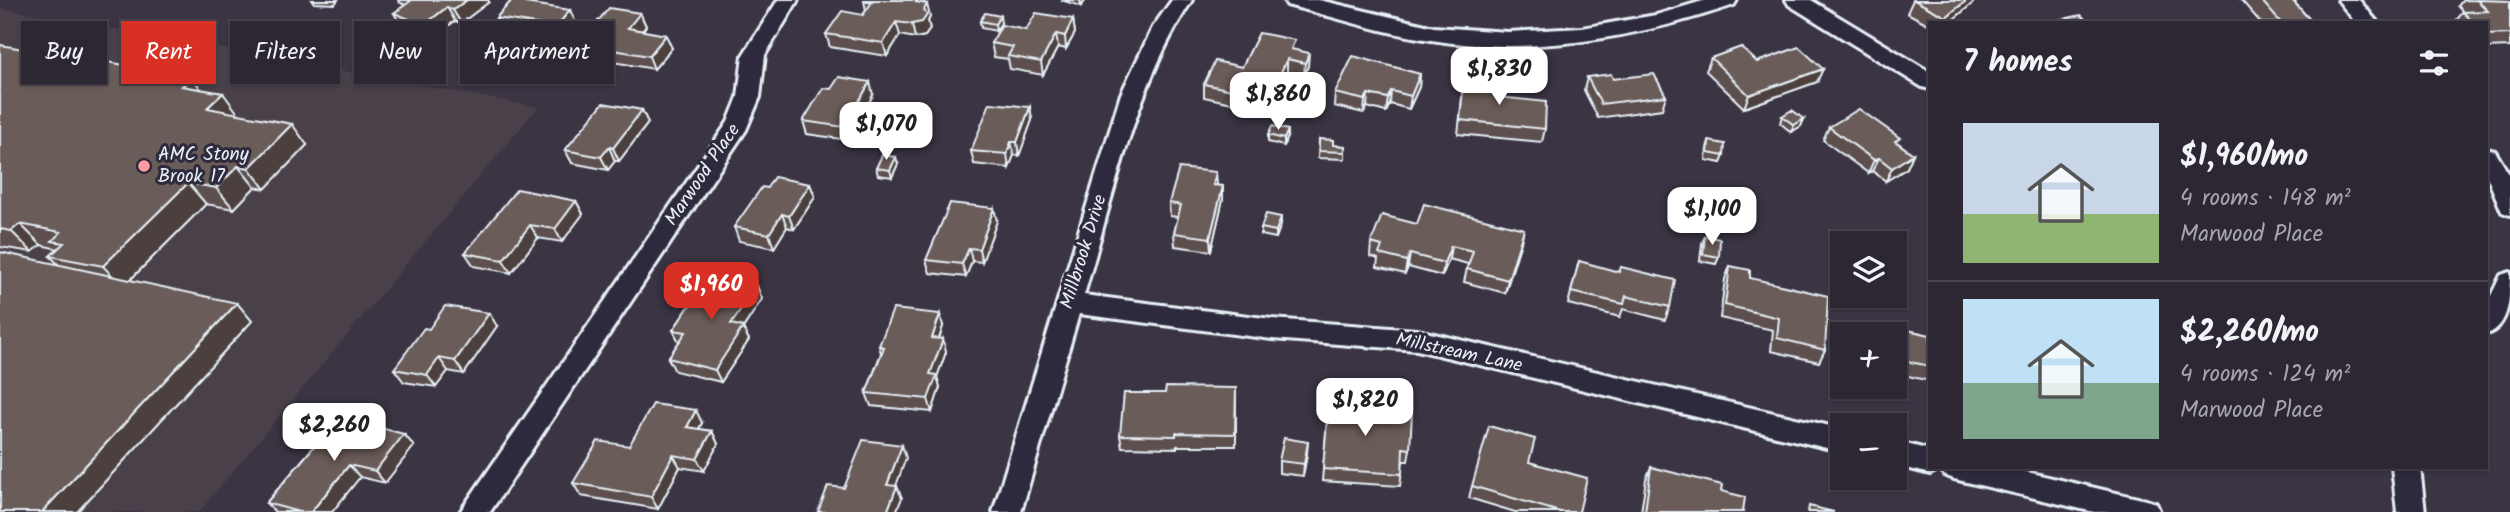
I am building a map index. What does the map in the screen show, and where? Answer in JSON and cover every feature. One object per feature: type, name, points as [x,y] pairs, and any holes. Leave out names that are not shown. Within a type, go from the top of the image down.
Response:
[{"type":"street","name":"Millbrook Drive","points":[[1007,512],[1132,94],[1164,27],[1182,0]]},
{"type":"street","points":[[1294,0],[1432,33],[1516,38],[1611,31],[1692,13],[1727,0]]},
{"type":"street","points":[[1796,0],[1928,81]]},
{"type":"street","points":[[2348,0],[2366,21]]},
{"type":"street","name":"Marwood Place","points":[[474,512],[738,124],[749,97],[754,55],[783,1]]},
{"type":"street","points":[[2488,159],[2500,178],[2510,206]]},
{"type":"street","points":[[2488,322],[2510,282]]},
{"type":"street","name":"Millstream Lane","points":[[1068,303],[1272,329],[1417,340],[1830,438]]},
{"type":"street","points":[[1907,456],[1928,461]]},
{"type":"street","points":[[1963,469],[2146,512]]},
{"type":"street","points":[[2406,469],[2411,512]]},
{"type":"shaded area","points":[[0,8],[71,21],[21,21],[21,84],[107,84],[107,28],[121,30],[121,84],[216,84],[216,48],[230,50],[230,84],[340,84],[340,71],[354,73],[354,84],[413,84],[538,107],[199,512],[0,512]]},
{"type":"building","points":[[412,0],[467,0],[453,10],[447,7],[429,21],[414,21],[394,13]]},
{"type":"building","points":[[512,0],[527,0],[525,3],[570,10],[561,21],[496,18]]},
{"type":"building","points":[[864,0],[918,0],[916,2],[927,4],[924,10],[927,15],[922,22],[896,22],[883,43],[826,34],[842,11],[863,15],[872,2]]},
{"type":"building","points":[[1914,0],[1967,0],[1946,17]]},
{"type":"building","points":[[2261,0],[2292,0],[2311,21],[2279,21]]},
{"type":"building","points":[[2477,0],[2510,1],[2510,34],[2488,35],[2488,21],[2472,21],[2463,12],[2488,11]]},
{"type":"building","points":[[609,8],[640,13],[628,28],[666,35],[649,56],[614,50],[614,21],[598,21]]},
{"type":"building","points":[[985,13],[1000,16],[995,24],[980,21]]},
{"type":"building","points":[[1036,13],[1073,19],[1065,36],[1056,34],[1041,62],[1008,56],[1013,47],[991,43],[1002,25],[1026,30]]},
{"type":"building","points":[[2081,15],[2087,21],[2054,21]]},
{"type":"building","points":[[1259,33],[1295,40],[1291,49],[1309,53],[1305,63],[1287,59],[1269,98],[1204,84],[1215,61],[1242,67]]},
{"type":"building","name":"AMC Stony Brook 17","points":[[0,45],[21,49],[21,84],[107,84],[107,62],[121,64],[121,84],[184,84],[182,86],[223,93],[207,108],[292,124],[249,168],[238,166],[216,188],[188,183],[103,266],[50,256],[64,243],[52,241],[61,232],[20,224],[11,231],[0,229]]},
{"type":"building","points":[[1741,47],[1757,62],[1799,47],[1823,69],[1749,95],[1711,58]]},
{"type":"building","points":[[1353,56],[1420,74],[1411,96],[1391,91],[1388,98],[1368,94],[1365,100],[1335,93]]},
{"type":"building","points":[[1611,74],[1613,79],[1654,74],[1666,96],[1601,104],[1587,77]]},
{"type":"building","points":[[839,77],[870,82],[844,127],[803,121],[823,88],[831,89]]},
{"type":"building","points":[[1464,79],[1500,82],[1499,97],[1546,102],[1545,129],[1460,120]]},
{"type":"building","points":[[603,103],[642,110],[613,148],[609,147],[601,157],[565,150]]},
{"type":"building","points":[[990,103],[1030,107],[1017,142],[1011,142],[1007,154],[971,151]]},
{"type":"building","points":[[1859,109],[1900,138],[1895,141],[1913,154],[1892,168],[1879,158],[1874,160],[1829,127]]},
{"type":"building","points":[[1792,110],[1804,119],[1794,125],[1782,116]]},
{"type":"building","points":[[1272,126],[1288,130],[1284,139],[1268,135]]},
{"type":"building","points":[[1319,139],[1333,140],[1333,145],[1345,146],[1345,152],[1319,151]]},
{"type":"building","points":[[1709,141],[1725,144],[1724,156],[1708,153]]},
{"type":"building","points":[[882,155],[896,157],[890,170],[876,168]]},
{"type":"building","points":[[1179,168],[1216,172],[1213,185],[1223,186],[1210,238],[1174,233],[1181,205],[1169,203]]},
{"type":"building","points":[[774,177],[810,184],[789,216],[782,214],[769,234],[734,227],[762,187],[767,188]]},
{"type":"building","points":[[517,189],[576,201],[555,229],[530,225],[503,260],[465,253]]},
{"type":"building","points":[[950,203],[994,208],[979,249],[969,248],[962,264],[926,260]]},
{"type":"building","points":[[1424,204],[1524,229],[1508,280],[1467,269],[1473,251],[1451,246],[1444,263],[1410,254],[1407,261],[1379,254],[1382,246],[1371,243],[1382,215],[1417,224]]},
{"type":"building","points":[[1266,214],[1281,217],[1276,231],[1261,228]]},
{"type":"building","points":[[1705,236],[1720,239],[1719,257],[1703,254]]},
{"type":"building","points":[[0,252],[237,303],[42,512],[0,512]]},
{"type":"building","points":[[1579,261],[1619,272],[1621,267],[1675,280],[1670,307],[1626,296],[1624,304],[1571,292]]},
{"type":"building","points":[[1730,266],[1750,270],[1750,278],[1828,296],[1825,350],[1777,338],[1779,318],[1725,305]]},
{"type":"building","points":[[706,275],[757,286],[731,324],[743,327],[715,370],[668,358],[686,332],[673,330],[697,295],[692,294]]},
{"type":"building","points":[[445,306],[489,313],[455,361],[439,358],[427,375],[394,369],[424,328],[429,329]]},
{"type":"building","points":[[893,309],[940,314],[932,338],[943,339],[930,374],[937,375],[928,399],[866,393],[884,347],[879,346]]},
{"type":"building","points":[[1907,330],[1928,335],[1928,366],[1907,361]]},
{"type":"building","points":[[1166,387],[1236,388],[1235,434],[1120,435],[1124,393],[1165,393]]},
{"type":"building","points":[[1329,397],[1358,400],[1358,408],[1412,413],[1410,449],[1403,448],[1402,474],[1323,469]]},
{"type":"building","points":[[653,404],[696,410],[687,427],[712,431],[697,459],[673,455],[651,497],[573,483],[598,441],[629,446]]},
{"type":"building","points":[[339,417],[404,434],[375,471],[349,465],[311,512],[299,512],[266,503]]},
{"type":"building","points":[[1489,426],[1535,439],[1529,462],[1587,478],[1579,512],[1560,512],[1472,486]]},
{"type":"building","points":[[1284,438],[1308,442],[1304,464],[1279,461]]},
{"type":"building","points":[[863,440],[902,445],[887,485],[897,486],[887,512],[818,512],[828,486],[844,488]]},
{"type":"building","points":[[1651,467],[1722,485],[1721,491],[1745,497],[1743,512],[1645,512]]},
{"type":"building","points":[[1809,506],[1834,512],[1808,512]]},
{"type":"place","name":"AMC Stony Brook 17","points":[[144,166]]}]
